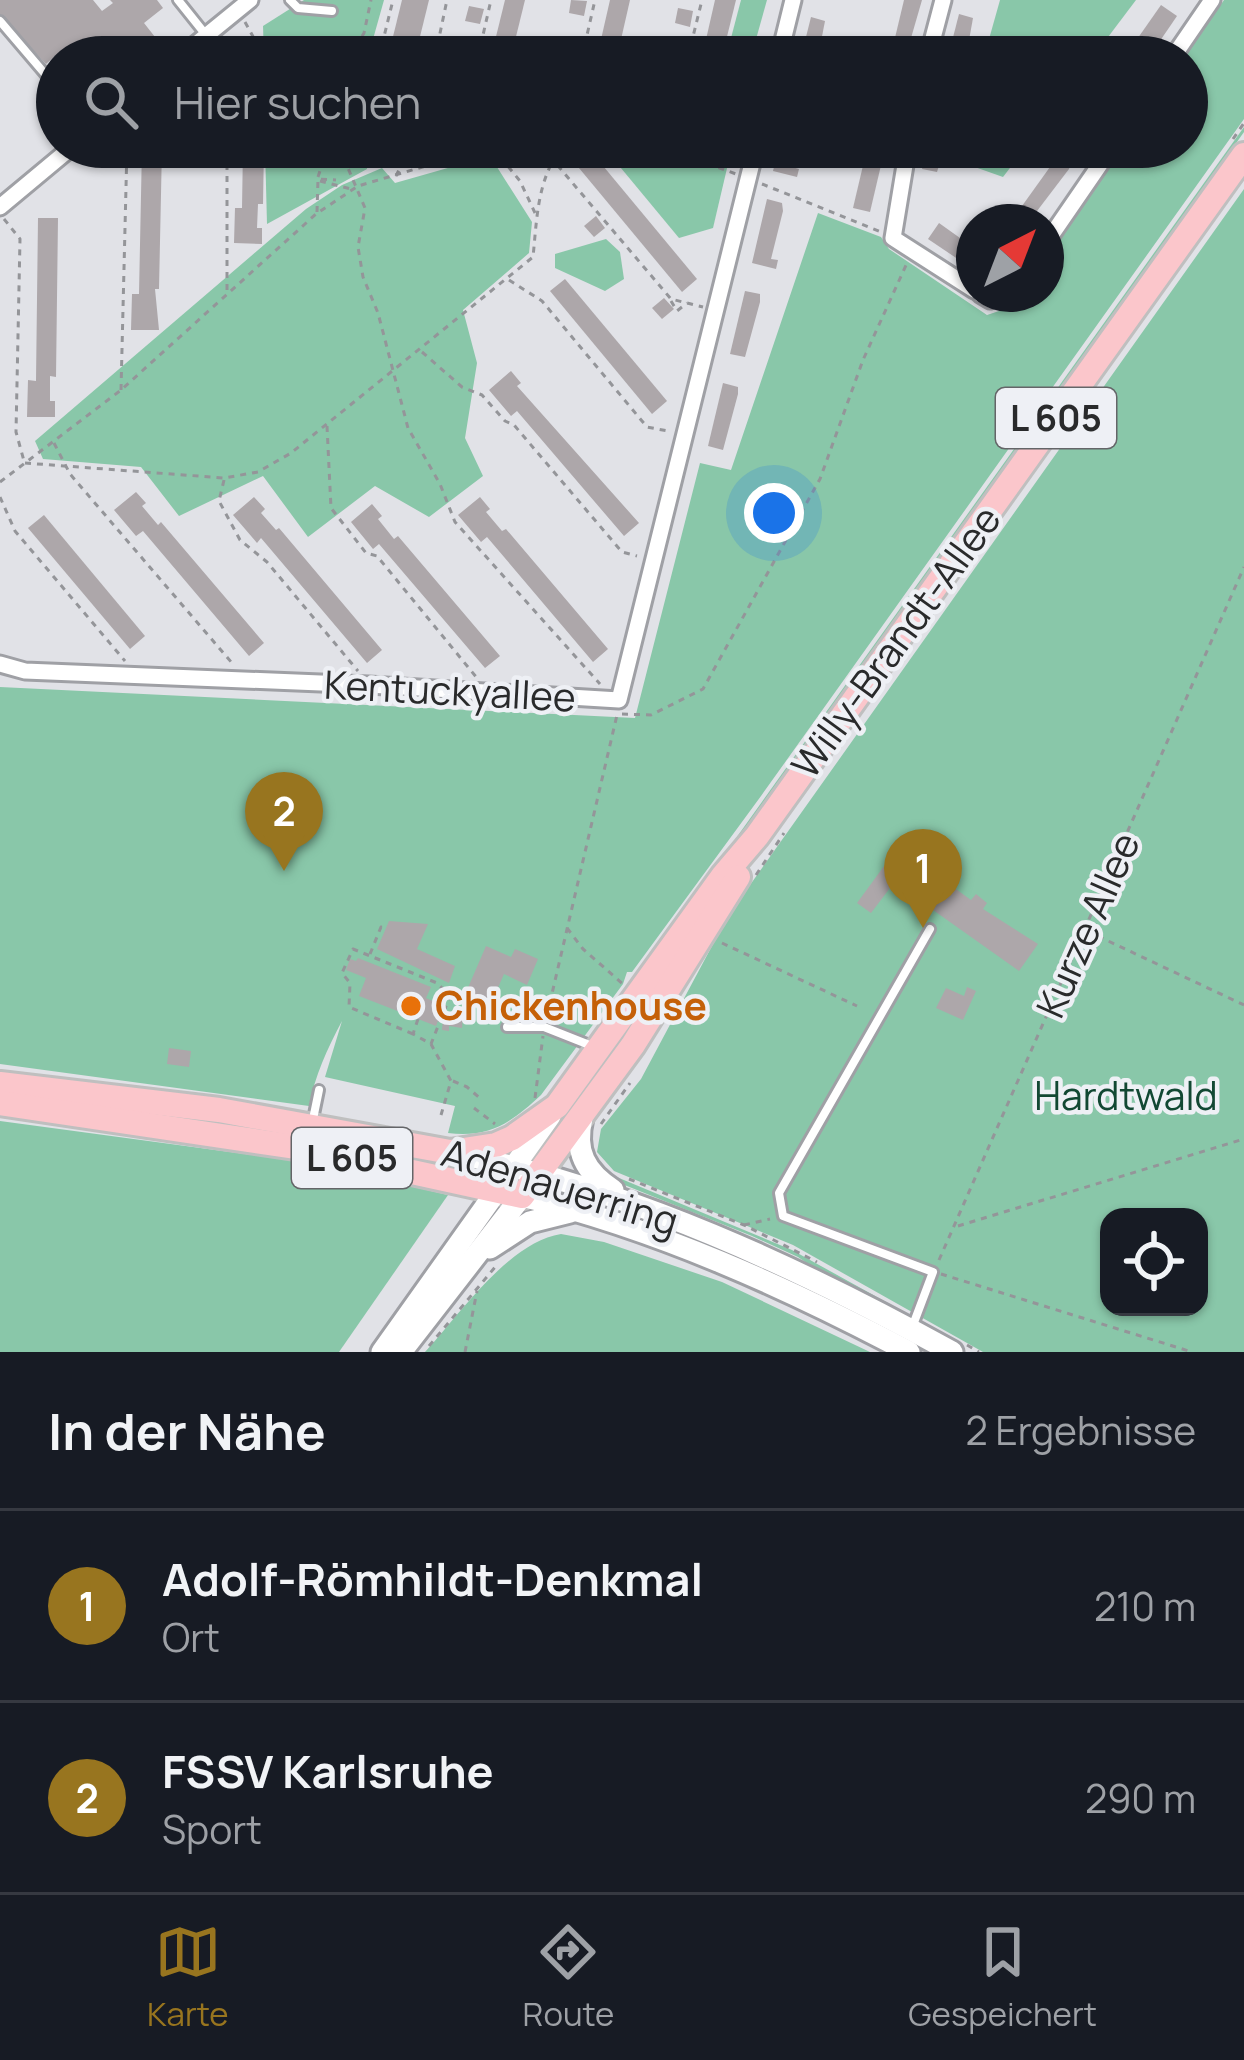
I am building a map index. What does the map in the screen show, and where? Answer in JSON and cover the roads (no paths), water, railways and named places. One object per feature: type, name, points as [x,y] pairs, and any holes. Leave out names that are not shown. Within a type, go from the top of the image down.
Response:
[{"type":"main road","name":"Willy-Brandt-Allee","points":[[382,1352],[513,1166],[545,1106],[598,1051],[757,836],[1244,155]]},
{"type":"main road","name":"Willy-Brandt-Allee","points":[[401,1352],[540,1174],[589,1124],[733,889],[757,836]]},
{"type":"main road","name":"Adenauerring","points":[[0,1084],[202,1108],[513,1166],[628,1201],[797,1272],[907,1343]]},
{"type":"main road","name":"Adenauerring","points":[[0,1103],[302,1148],[497,1189],[580,1211],[732,1267],[907,1343],[952,1352]]},
{"type":"main road","points":[[450,1152],[487,1148],[512,1138],[545,1106]]},
{"type":"main road","points":[[589,1124],[579,1146],[587,1167],[628,1201]]},
{"type":"main road","points":[[470,1263],[530,1222],[580,1211]]},
{"type":"street","points":[[784,36],[793,0]]},
{"type":"street","points":[[934,36],[943,0]]},
{"type":"street","points":[[1187,36],[1212,0]]},
{"type":"street","points":[[206,35],[244,4]]},
{"type":"street","points":[[0,210],[48,168]]},
{"type":"street","name":"Kentuckyallee","points":[[0,664],[26,671],[484,692],[618,707],[751,168]]},
{"type":"street","points":[[905,168],[893,238],[956,278]]},
{"type":"street","points":[[1064,217],[1098,168]]},
{"type":"lane","points":[[178,0],[206,35]]},
{"type":"lane","points":[[290,0],[298,8],[332,11]]},
{"type":"lane","points":[[0,20],[36,63]]},
{"type":"lane","points":[[907,1343],[933,1272],[783,1216],[779,1193],[931,928]]},
{"type":"lane","points":[[507,1027],[544,1027],[583,1040],[598,1051]]},
{"type":"lane","points":[[312,1126],[319,1090]]},
{"type":"place","name":"FSSV Karlsruhe","points":[[284,871]]},
{"type":"place","name":"Adolf-Römhildt-Denkmal","points":[[923,928]]},
{"type":"place","name":"Chickenhouse","points":[[411,1006]]},
{"type":"park label","name":"Hardtwald","points":[[1126,1096]]}]
